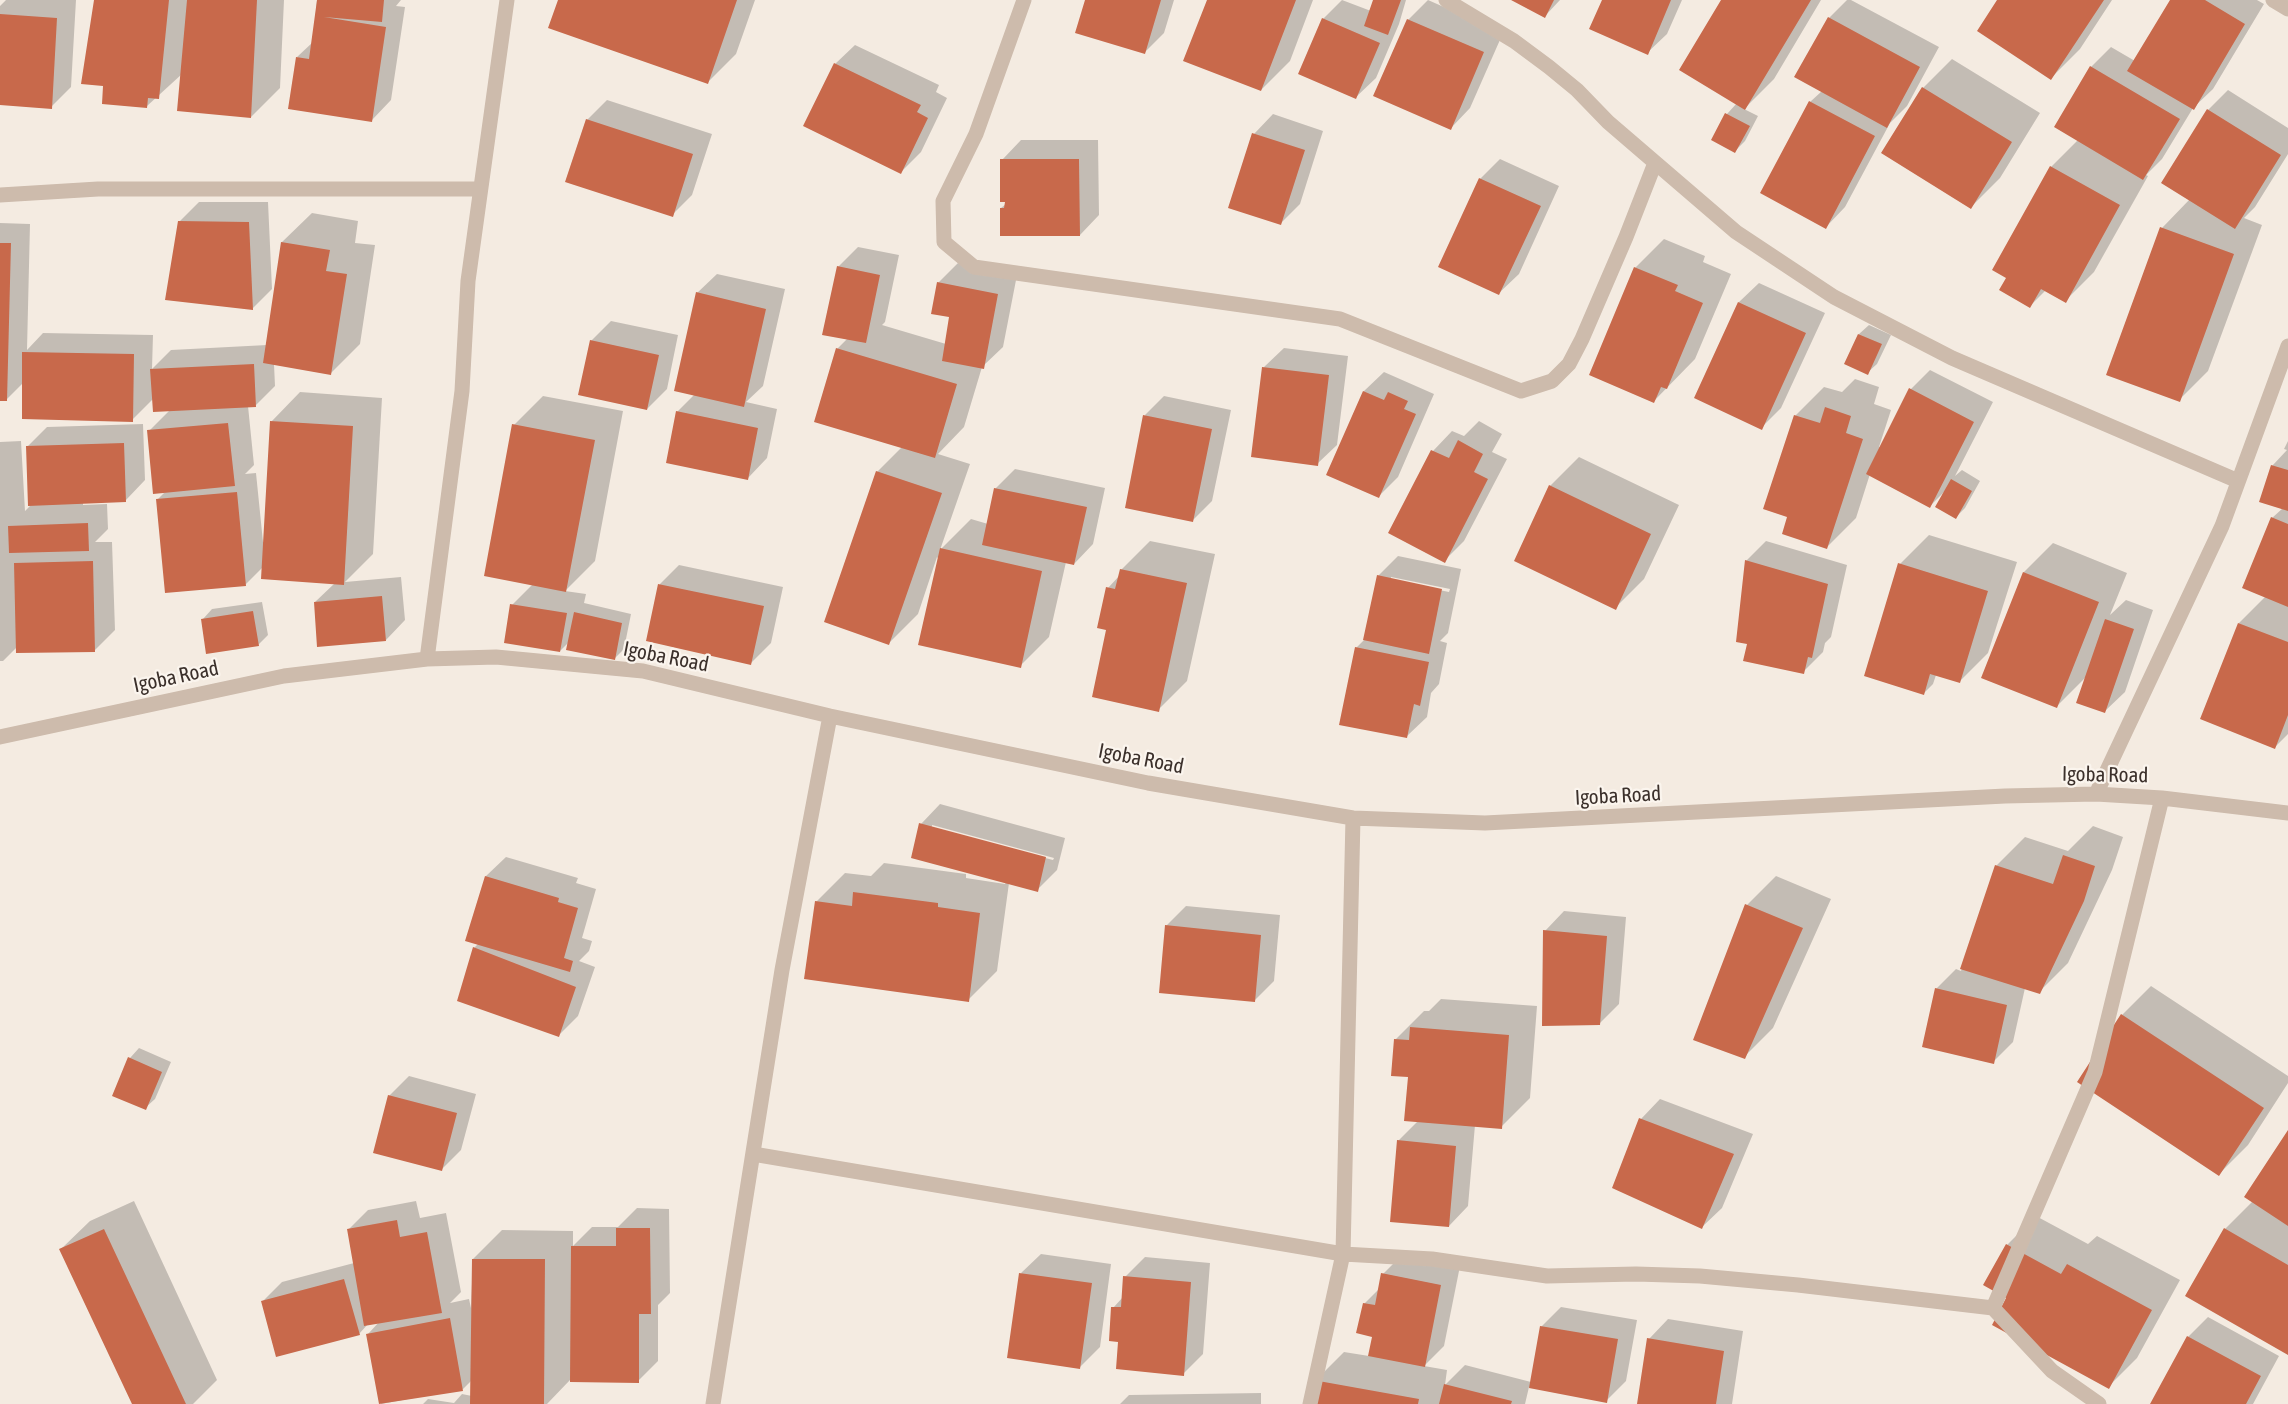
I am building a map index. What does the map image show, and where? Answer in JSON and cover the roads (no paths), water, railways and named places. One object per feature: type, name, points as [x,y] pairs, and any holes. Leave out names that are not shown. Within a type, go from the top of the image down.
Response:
[{"type":"street","points":[[427,659],[462,391],[468,281],[507,0]]},
{"type":"street","points":[[1024,0],[976,134],[943,201],[944,242],[974,267],[1340,319],[1521,391],[1552,381],[1569,363],[1582,339],[1626,237],[1655,163]]},
{"type":"street","points":[[1446,0],[1514,41],[1550,67],[1655,163],[1736,232],[1834,297],[1952,358],[2238,481]]},
{"type":"street","points":[[2273,0],[2288,9]]},
{"type":"street","points":[[0,195],[98,189],[480,189]]},
{"type":"street","points":[[2096,794],[2222,526],[2288,346]]},
{"type":"street","name":"Igoba Road","points":[[0,737],[284,676],[427,659],[496,657],[643,671],[830,716],[1148,783],[1353,818],[1485,823],[2005,796],[2096,794],[2162,798],[2288,813]]},
{"type":"street","points":[[713,1404],[782,970],[830,716]]},
{"type":"street","points":[[1993,1308],[2095,1072],[2162,798]]},
{"type":"street","points":[[1310,1404],[1343,1254],[1353,818]]},
{"type":"street","points":[[753,1154],[1343,1254],[1432,1259],[1547,1276],[1636,1274],[1700,1276],[1993,1308],[2052,1371],[2099,1404]]}]
